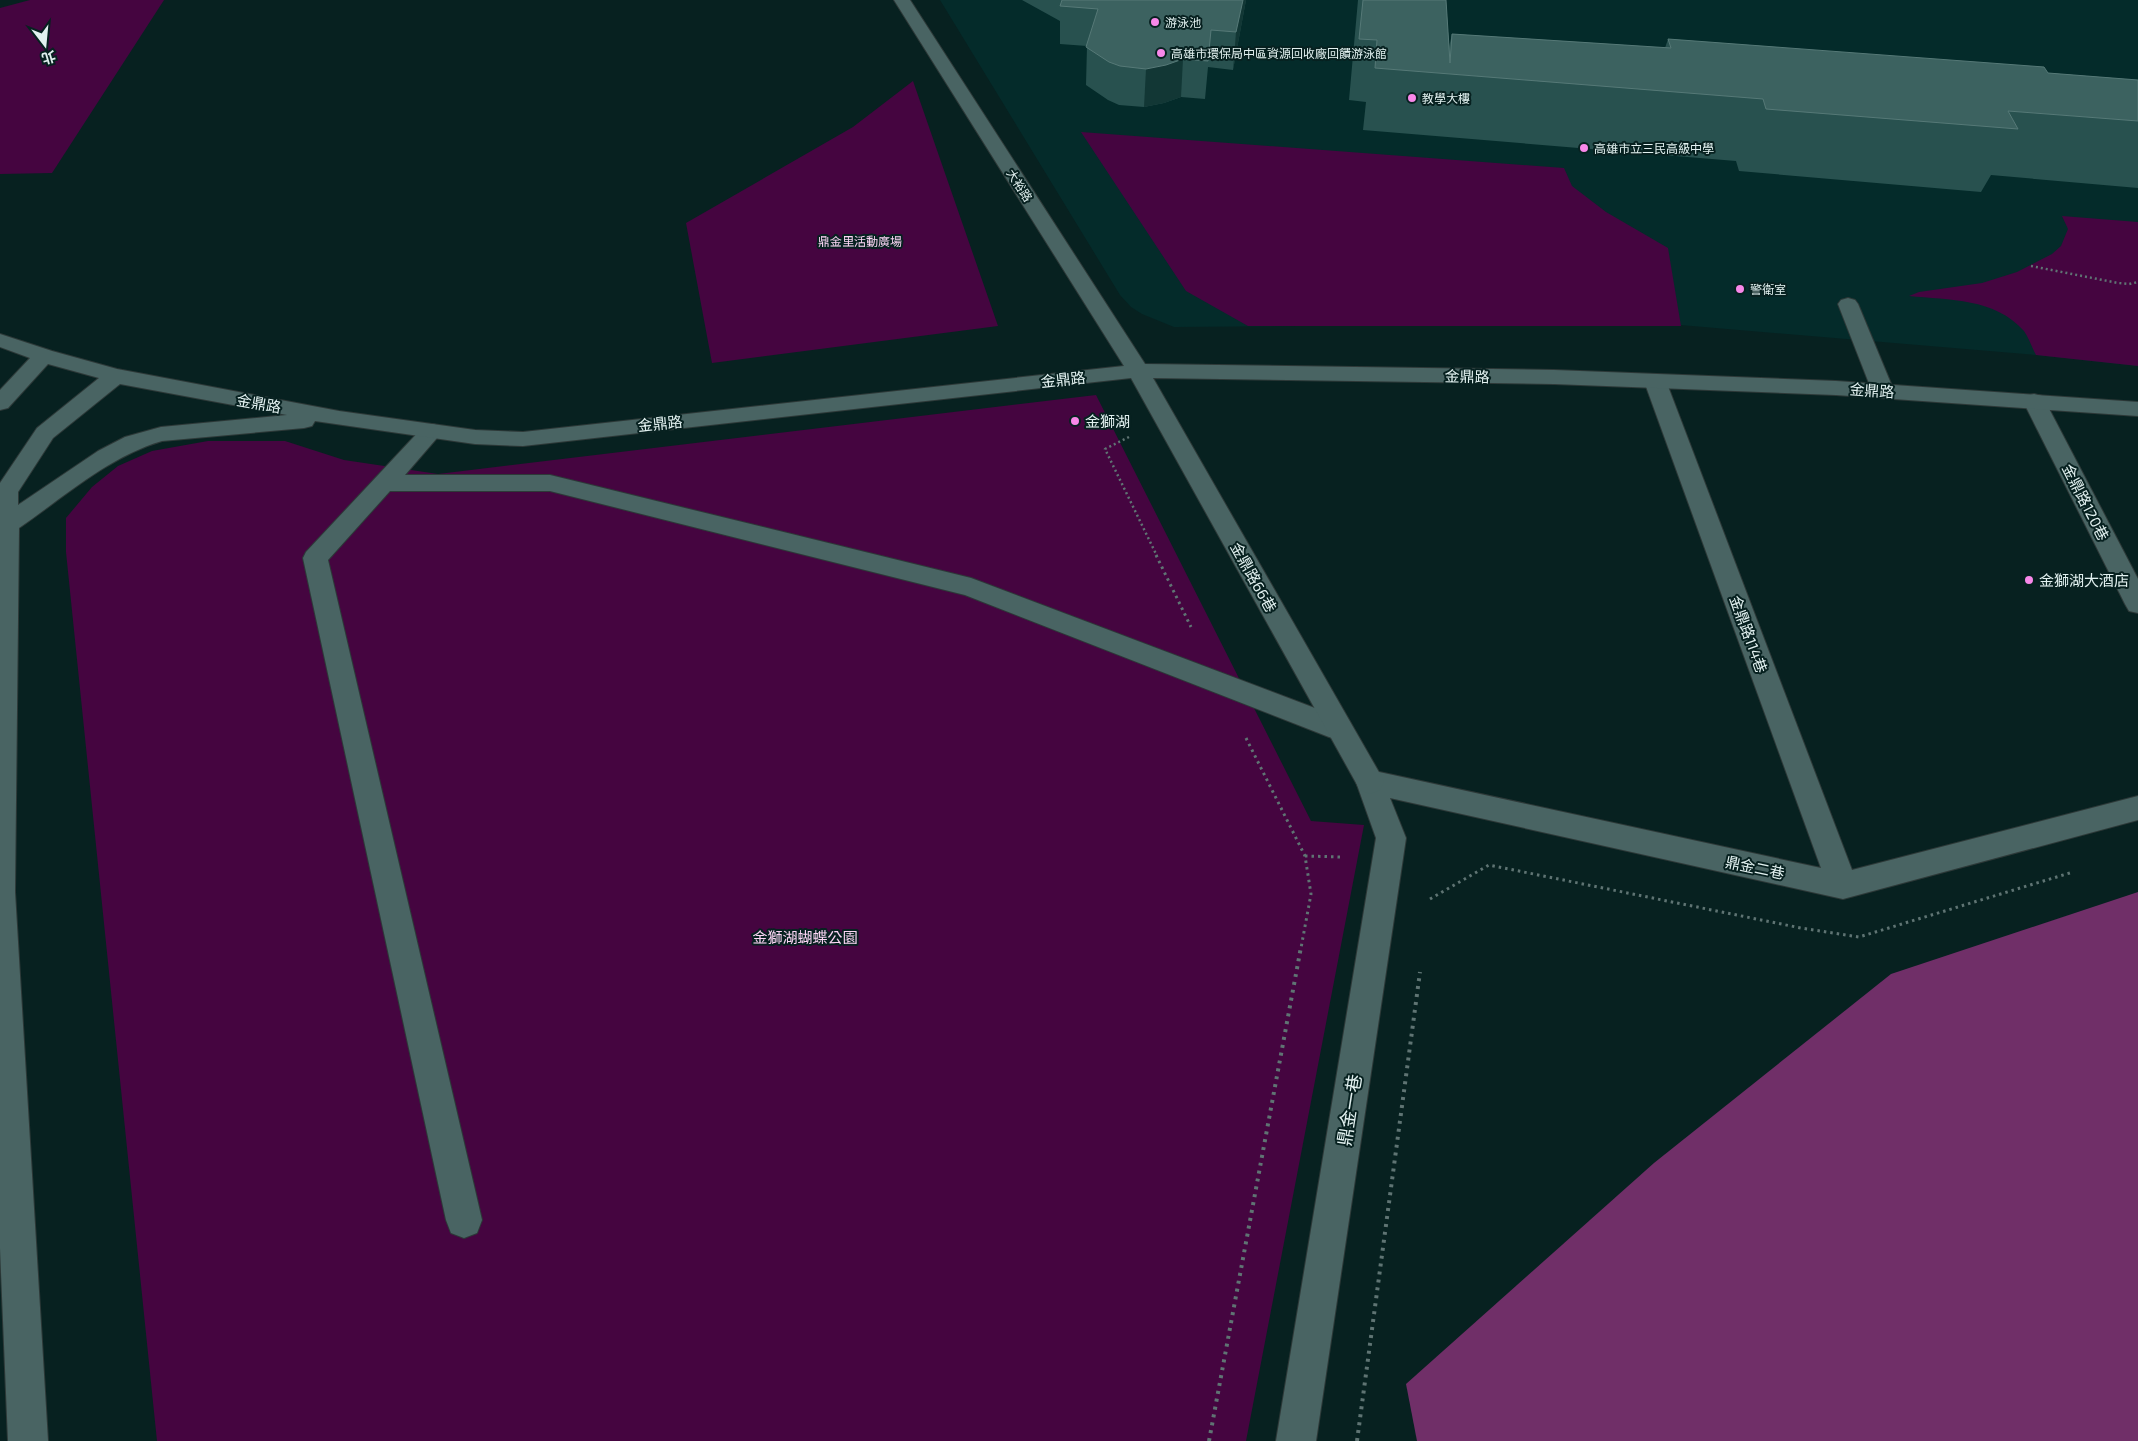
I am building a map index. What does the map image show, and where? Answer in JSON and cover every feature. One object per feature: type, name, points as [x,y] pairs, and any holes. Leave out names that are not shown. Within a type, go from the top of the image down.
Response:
[{"type":"street","name":"大裕路","points":[[902,0],[1138,371]]},
{"type":"street","points":[[1848,304],[1883,391]]},
{"type":"street","name":"金鼎路","points":[[0,340],[44,356],[116,376],[338,418],[475,437],[523,439],[1138,371],[1554,377],[1883,391],[2138,409]]},
{"type":"street","points":[[0,403],[44,356]]},
{"type":"street","name":"金鼎路66巷","points":[[1138,371],[1370,782]]},
{"type":"street","points":[[28,1441],[0,893],[4,522],[6,492],[45,433],[116,376]]},
{"type":"street","name":"金鼎路114巷","points":[[1655,381],[1843,886]]},
{"type":"street","name":"金鼎路120巷","points":[[2034,401],[2138,604]]},
{"type":"street","points":[[4,522],[106,456],[133,442],[161,434],[338,418]]},
{"type":"street","points":[[432,431],[315,558],[464,1220]]},
{"type":"street","points":[[384,483],[550,483],[971,588],[1340,730]]},
{"type":"street","name":"鼎金二巷","points":[[1370,782],[1843,886],[2138,808]]},
{"type":"street","name":"鼎金一巷","points":[[1296,1441],[1391,838],[1370,782]]},
{"type":"path","points":[[2031,266],[2118,283],[2129,284],[2138,282]]},
{"type":"path","points":[[1165,419],[1105,449],[1218,683],[1305,856],[1311,894],[1209,1441]]},
{"type":"path","points":[[1429,907],[1430,897],[1489,865],[1791,926],[1859,937],[2082,870]]},
{"type":"path","points":[[1356,1441],[1421,966]]},
{"type":"shaded area","name":"高雄市立三民高級中學","points":[[940,0],[2138,0],[2138,366],[2036,355],[1657,323],[1174,327],[1142,314],[1131,307],[1120,295]]},
{"type":"shaded area","points":[[2138,892],[2138,1441],[1417,1441],[1406,1384],[1654,1163],[1891,974]]},
{"type":"green space","points":[[30,0],[164,0],[52,173],[0,174],[0,8]]},
{"type":"green space","name":"鼎金里活動廣場","points":[[913,81],[998,326],[712,363],[686,223],[853,127]]},
{"type":"green space","points":[[1081,132],[1564,168],[1572,186],[1606,212],[1668,248],[1681,326],[1248,326],[1186,291]]},
{"type":"green space","points":[[2062,216],[2138,222],[2138,366],[2036,355],[2024,331],[1999,312],[1985,306],[1955,300],[1909,296],[1919,292],[1982,283],[2017,272],[2052,254],[2061,246],[2068,229]]},
{"type":"green space","name":"金獅湖蝴蝶公園","points":[[1096,395],[1311,821],[1364,825],[1246,1441],[157,1441],[66,552],[66,518],[92,487],[118,466],[152,451],[208,441],[285,441],[344,460],[438,474]]},
{"type":"building","name":"游泳池","points":[[1062,0],[1243,0],[1236,32],[1211,30],[1208,61],[1183,59],[1146,69],[1120,66],[1109,62],[1086,47],[1098,9],[1060,6]]},
{"type":"building","points":[[1363,0],[1446,0],[1450,63],[1452,34],[1671,48],[1668,39],[2044,67],[2048,73],[2138,80],[2138,121],[2008,111],[2018,129],[1766,109],[1763,99],[1375,68],[1377,40],[1359,39]]},
{"type":"place","name":"游泳池","points":[[1155,22]]},
{"type":"place","name":"高雄市環保局中區資源回收廠回饋游泳館","points":[[1161,53]]},
{"type":"place","name":"教學大樓","points":[[1412,98]]},
{"type":"place","name":"高雄市立三民高級中學","points":[[1584,148]]},
{"type":"place","name":"警衛室","points":[[1740,289]]},
{"type":"place","name":"金獅湖","points":[[1075,421]]},
{"type":"place","name":"金獅湖大酒店","points":[[2029,580]]}]
